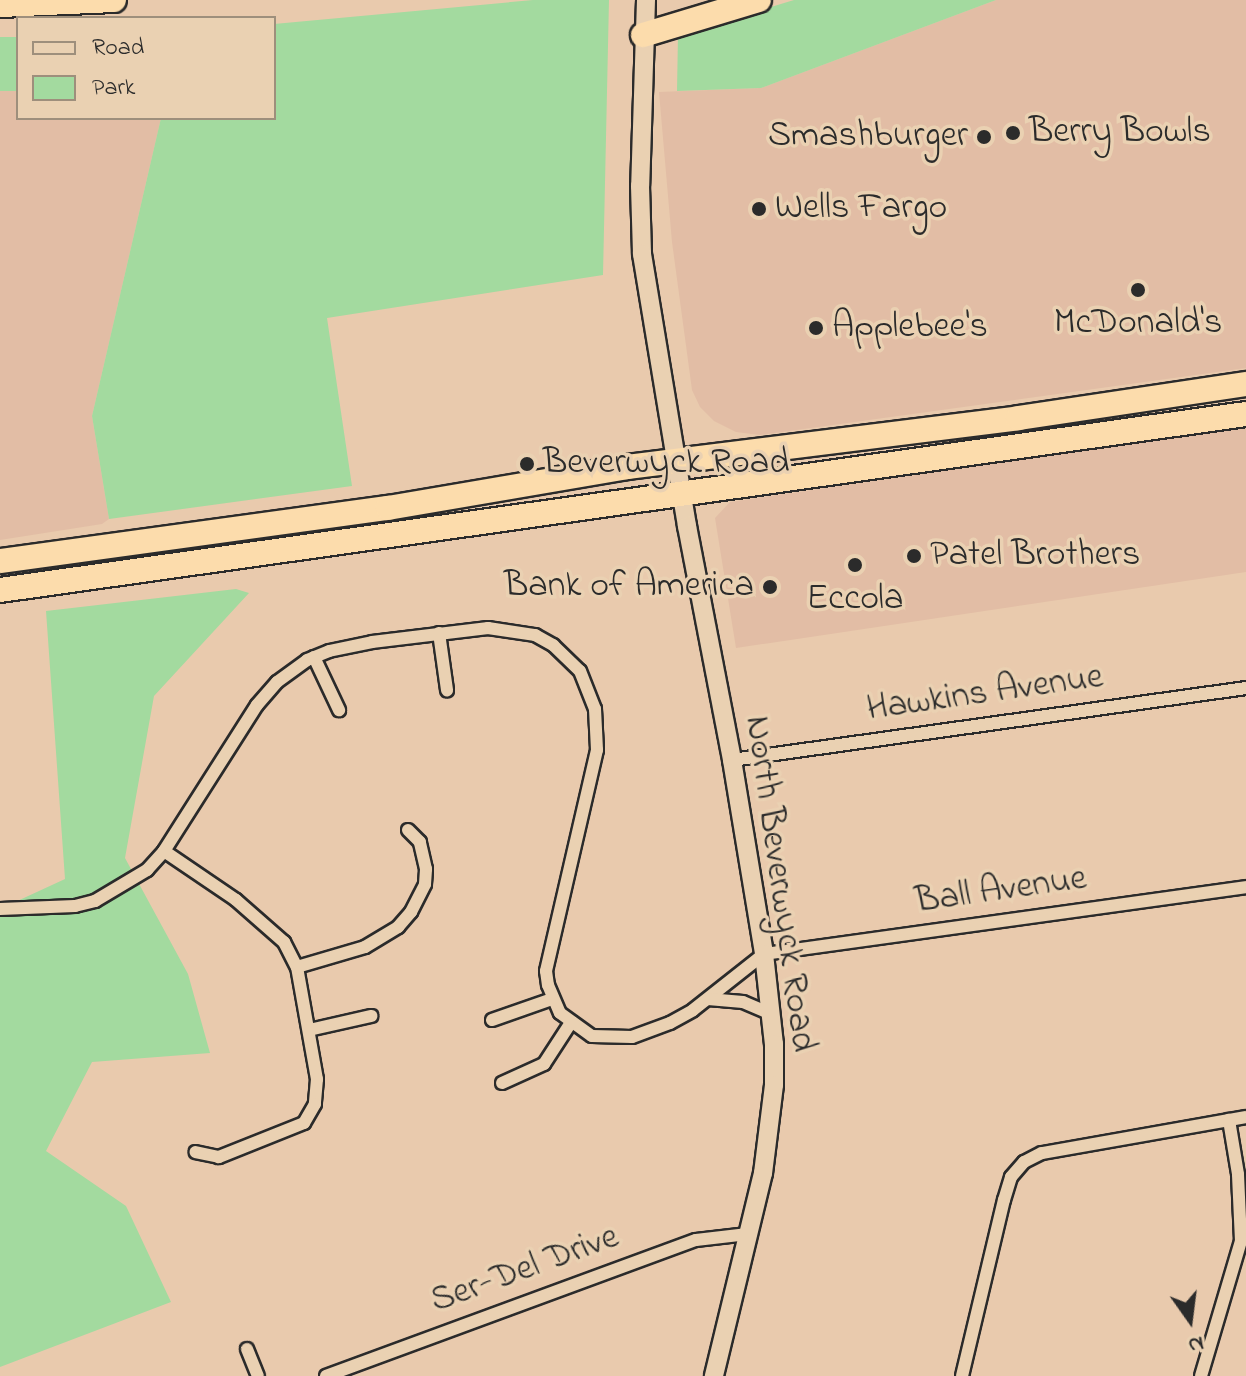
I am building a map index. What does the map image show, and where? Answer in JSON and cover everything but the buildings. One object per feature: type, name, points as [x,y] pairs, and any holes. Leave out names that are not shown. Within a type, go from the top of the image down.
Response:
[{"type":"highway","points":[[0,5],[114,0]]},
{"type":"highway","points":[[643,35],[759,0]]},
{"type":"highway","points":[[0,561],[388,508],[676,461],[1018,418],[1246,384]]},
{"type":"highway","points":[[0,590],[1246,414]]},
{"type":"street","name":"North Beverwyck Road","points":[[646,0],[641,234],[676,461],[732,760],[771,1014],[774,1085],[770,1133],[714,1376]]},
{"type":"street","points":[[0,909],[75,906],[95,901],[131,883],[164,851],[257,705],[293,669],[314,657],[372,642],[488,628],[535,635],[567,656],[580,671],[592,699],[597,750],[547,955],[552,999],[570,1024],[592,1036],[632,1037],[670,1023],[708,999],[764,954]]},
{"type":"street","points":[[439,633],[447,690]]},
{"type":"street","points":[[314,657],[339,710]]},
{"type":"street","name":"Hawkins Avenue","points":[[732,760],[1246,688]]},
{"type":"street","points":[[297,967],[373,943],[398,927],[411,912],[425,884],[426,869],[420,842],[408,830]]},
{"type":"street","points":[[164,851],[236,900],[284,942],[297,967],[317,1079],[315,1104],[304,1123],[219,1157],[196,1152]]},
{"type":"street","name":"Ball Avenue","points":[[764,954],[1246,887]]},
{"type":"street","points":[[492,1020],[552,999]]},
{"type":"street","points":[[708,999],[743,1002],[771,1014]]},
{"type":"street","points":[[309,1030],[371,1016]]},
{"type":"street","points":[[502,1083],[544,1064],[570,1024]]},
{"type":"street","points":[[962,1376],[1004,1200],[1017,1169],[1042,1153],[1246,1117]]},
{"type":"street","points":[[1201,1376],[1241,1241],[1238,1174],[1229,1120]]},
{"type":"street","name":"Ser-Del Drive","points":[[326,1376],[696,1240],[748,1234]]},
{"type":"street","points":[[247,1349],[258,1376]]},
{"type":"shaded area","points":[[996,0],[1246,0],[1246,368],[760,435],[736,432],[714,421],[700,407],[692,390],[672,242],[659,92],[761,88]]},
{"type":"shaded area","points":[[16,89],[16,120],[161,120],[92,416],[109,519],[102,524],[0,540],[0,91]]},
{"type":"shaded area","points":[[1246,427],[1246,572],[736,648],[715,518],[730,502]]},
{"type":"green space","points":[[533,0],[609,0],[603,275],[327,318],[352,486],[109,519],[92,416],[161,120],[276,120],[276,24]]},
{"type":"green space","points":[[794,0],[996,0],[761,88],[677,91],[678,35]]},
{"type":"green space","points":[[0,37],[16,37],[16,91],[0,91]]},
{"type":"green space","points":[[236,589],[249,593],[154,696],[125,858],[188,974],[210,1053],[92,1062],[46,1151],[126,1206],[171,1302],[0,1367],[0,909],[65,879],[46,611]]},
{"type":"place","name":"Berry Bowls","points":[[1013,133]]},
{"type":"place","name":"Smashburger","points":[[984,137]]},
{"type":"place","name":"Wells Fargo","points":[[759,209]]},
{"type":"place","name":"McDonald's","points":[[1138,290]]},
{"type":"place","name":"Applebee's","points":[[816,328]]},
{"type":"place","name":"Beverwyck Road","points":[[527,464]]},
{"type":"place","name":"Patel Brothers","points":[[914,556]]},
{"type":"place","name":"Eccola","points":[[855,565]]},
{"type":"place","name":"Bank of America","points":[[770,587]]}]
